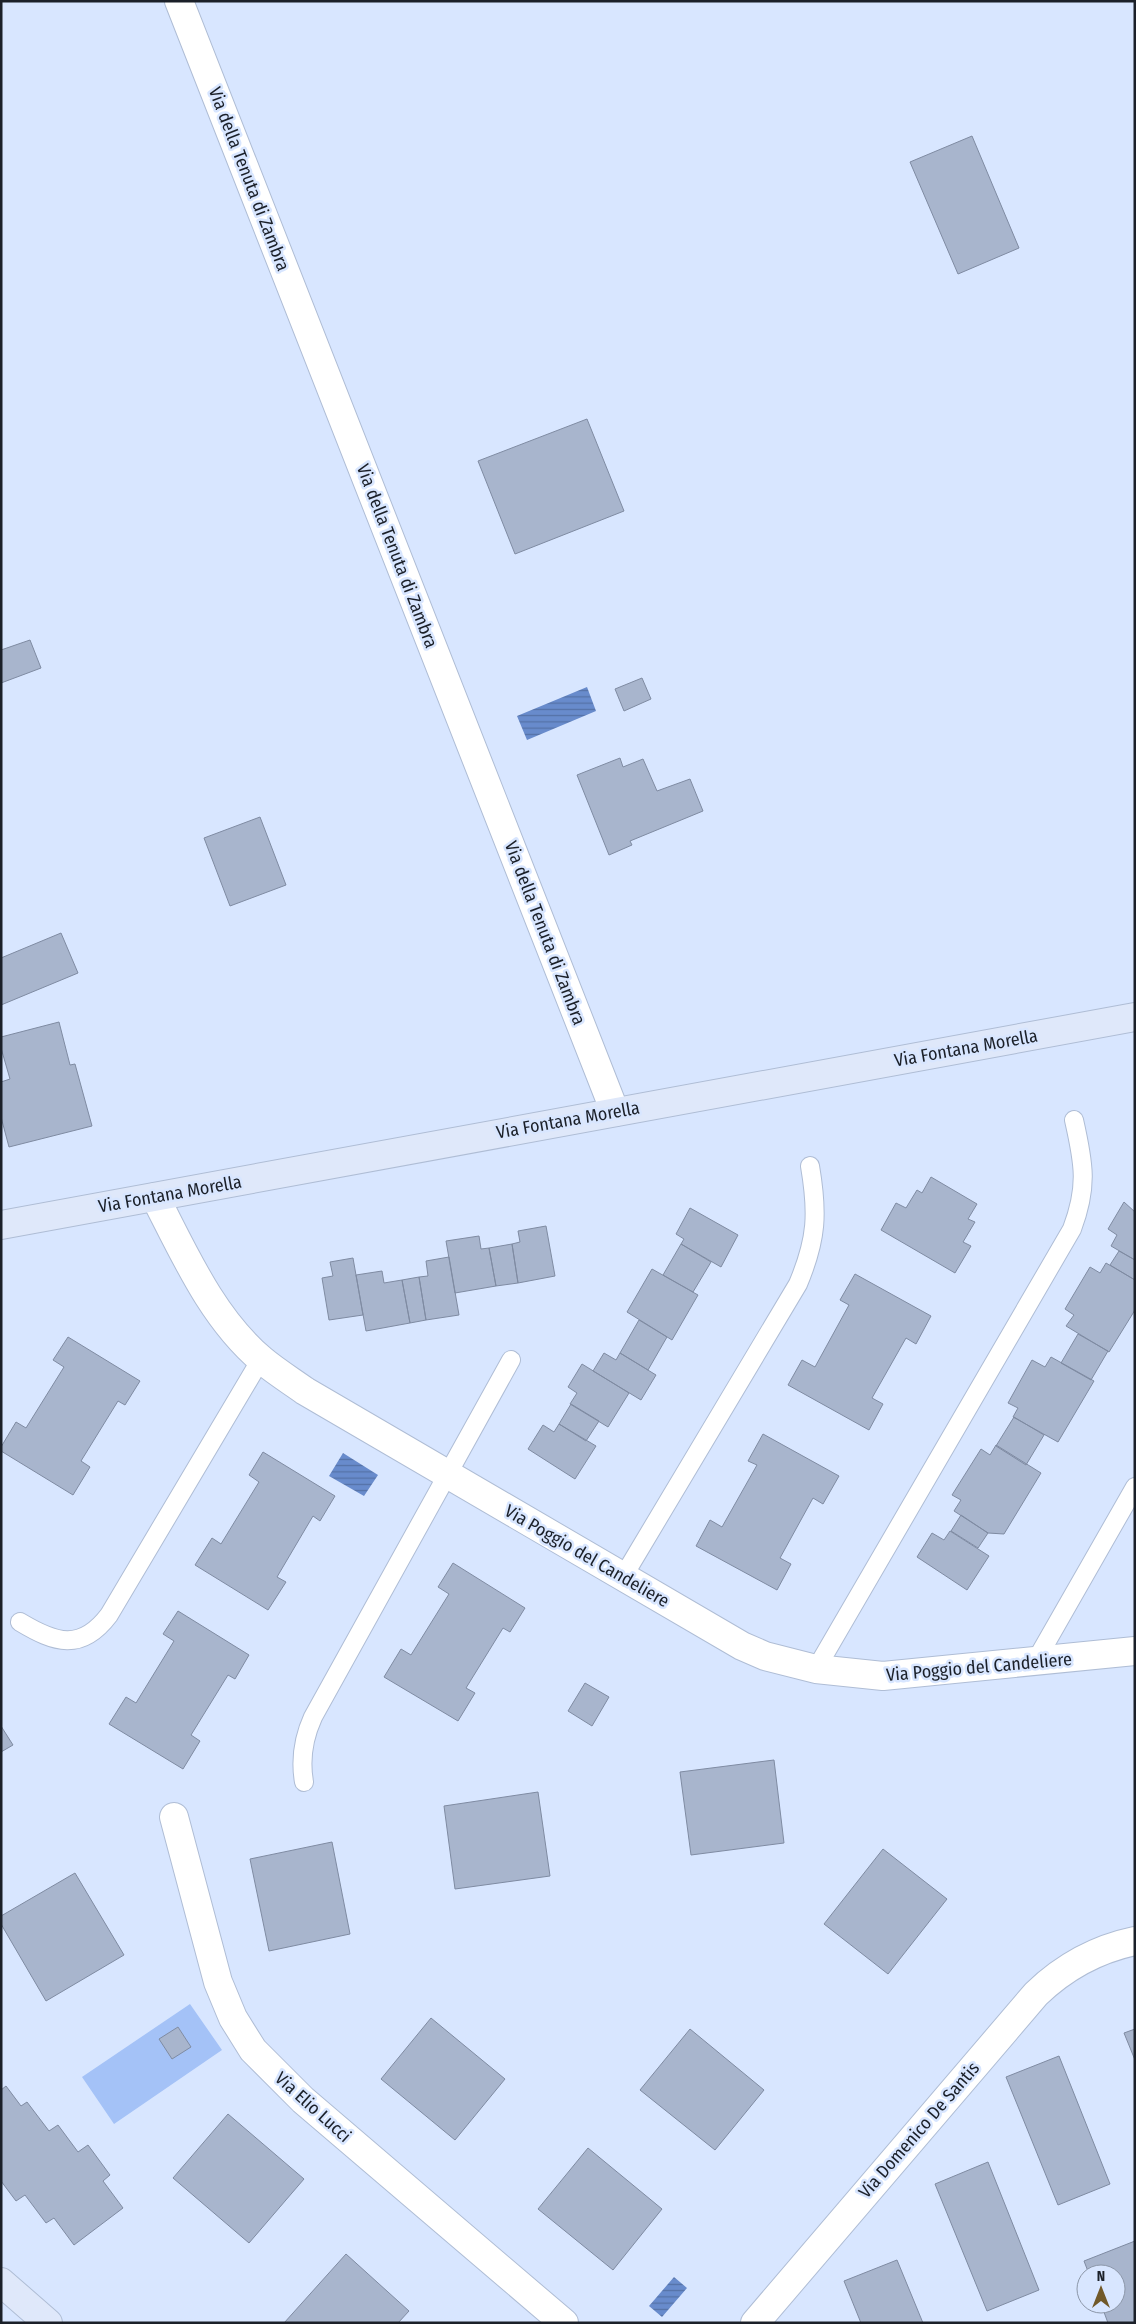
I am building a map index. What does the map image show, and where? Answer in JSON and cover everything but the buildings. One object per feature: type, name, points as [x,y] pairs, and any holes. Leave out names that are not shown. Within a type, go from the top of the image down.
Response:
[{"type":"street","name":"Via della Tenuta di Zambra","points":[[180,1],[615,1112]]},
{"type":"street","name":"Via Fontana Morella","points":[[1,1225],[1135,1017]]},
{"type":"street","name":"Via Poggio del Candeliere","points":[[155,1197],[205,1290],[231,1326],[261,1359],[305,1391],[742,1646],[765,1656],[816,1669],[883,1676],[1135,1652]]},
{"type":"street","name":"Via Elio Lucci","points":[[174,1817],[218,1982],[233,2018],[253,2050],[303,2100],[564,2323]]},
{"type":"street","name":"Via Domenico De Santis","points":[[755,2323],[1036,1994],[1070,1966],[1097,1952],[1135,1941]]},
{"type":"street","points":[[1,2282],[48,2323]]},
{"type":"lane","points":[[816,1669],[1072,1230],[1081,1203],[1084,1186],[1083,1158],[1074,1120]]},
{"type":"lane","points":[[623,1577],[798,1284],[814,1238],[815,1194],[810,1166]]},
{"type":"lane","points":[[20,1622],[50,1638],[64,1641],[78,1640],[91,1635],[102,1625],[110,1615],[261,1359]]},
{"type":"lane","points":[[304,1782],[302,1771],[304,1741],[313,1717],[511,1360]]},
{"type":"lane","points":[[1035,1662],[1135,1487]]},
{"type":"shaded area","points":[[587,687],[596,711],[527,740],[517,716]]},
{"type":"shaded area","points":[[343,1453],[378,1475],[364,1496],[329,1476]]},
{"type":"shaded area","points":[[190,2004],[222,2050],[114,2124],[82,2077]],"holes":[[[178,2027],[191,2047],[160,2039]]]},
{"type":"shaded area","points":[[674,2277],[687,2288],[662,2317],[649,2306]]}]
